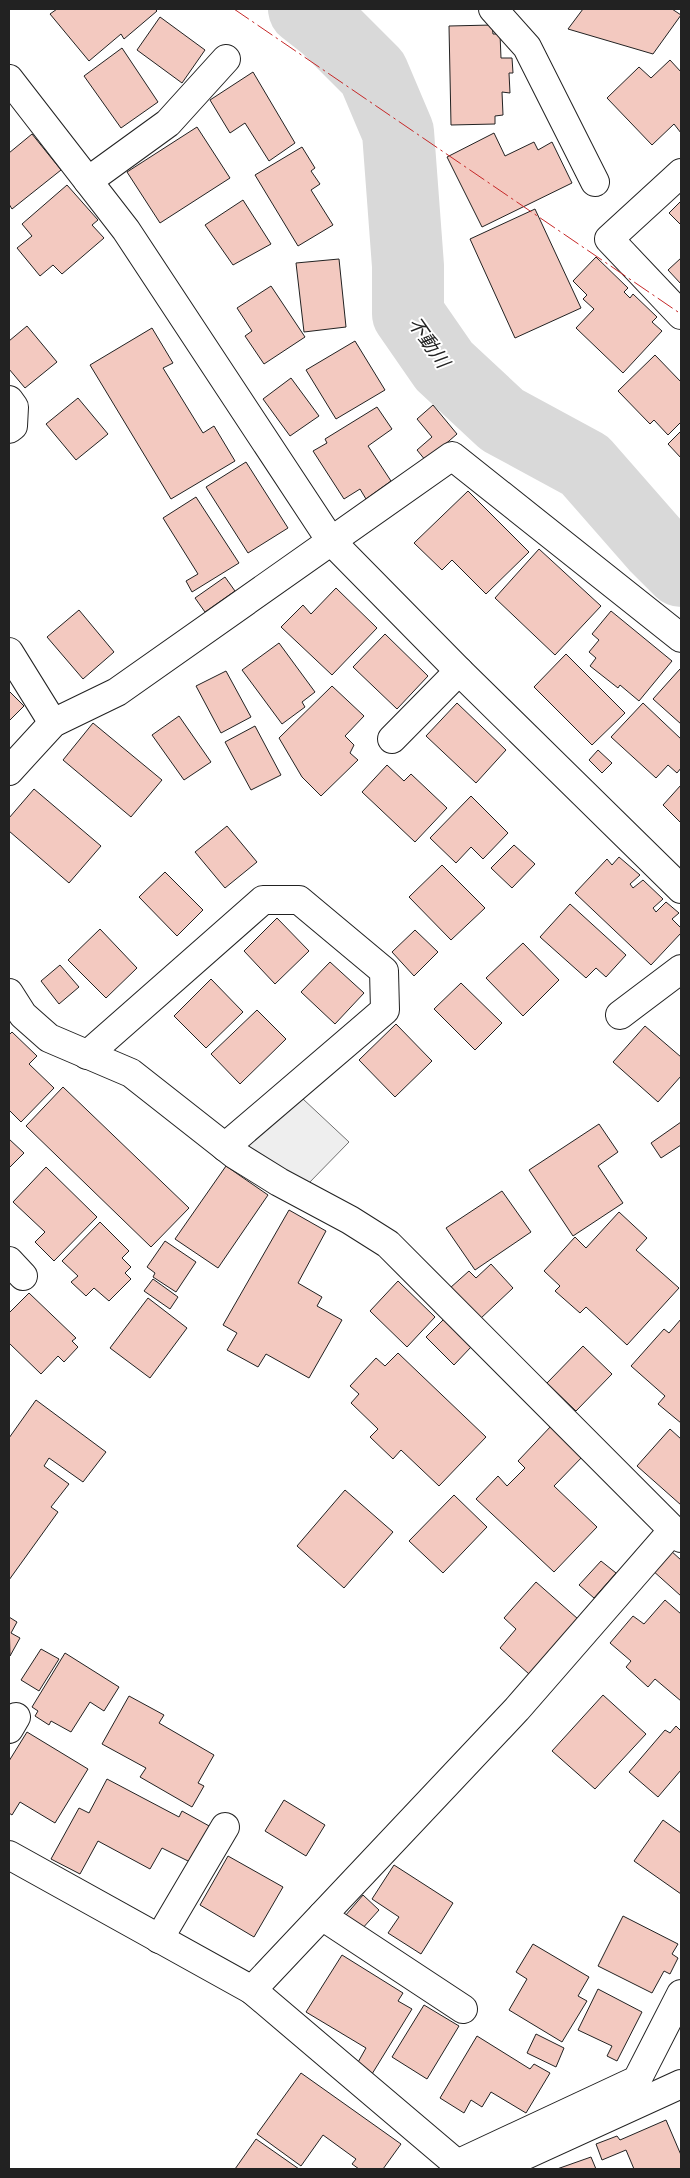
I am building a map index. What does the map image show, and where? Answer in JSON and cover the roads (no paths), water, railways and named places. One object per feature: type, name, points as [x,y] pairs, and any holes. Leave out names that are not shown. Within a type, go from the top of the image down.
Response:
[{"type":"street","points":[[493,9],[527,47],[595,182]]},
{"type":"street","points":[[88,181],[168,123],[226,59]]},
{"type":"street","points":[[9,79],[126,230],[332,541],[459,672],[681,889]]},
{"type":"street","points":[[681,173],[609,239],[681,315]]},
{"type":"street","points":[[9,400],[14,407],[13,426],[9,429]]},
{"type":"street","points":[[9,771],[53,723],[117,692],[452,456],[681,638]]},
{"type":"street","points":[[9,652],[53,723]]},
{"type":"street","points":[[392,739],[459,672]]},
{"type":"street","points":[[87,1055],[263,900],[299,900],[384,971],[385,1010],[225,1146]]},
{"type":"street","points":[[620,1015],[681,969]]},
{"type":"street","points":[[9,993],[23,1015],[48,1038],[131,1073],[225,1146],[279,1182],[350,1220],[388,1244],[677,1534],[517,1709],[252,1990]]},
{"type":"street","points":[[159,1939],[225,1827]]},
{"type":"street","points":[[9,1855],[252,1990],[460,2167],[638,2080],[681,1994]]},
{"type":"street","points":[[322,1916],[462,2009]]},
{"type":"street","points":[[495,2169],[681,2084]]},
{"type":"waterway","name":"不動川","points":[[304,9],[327,27],[373,73],[398,132],[408,266],[408,314],[444,366],[502,420],[585,465],[656,546],[681,571]]}]
